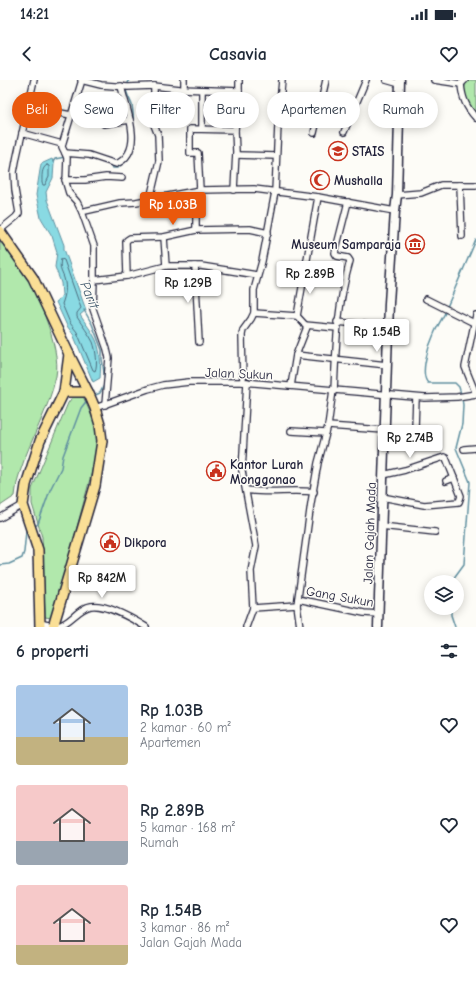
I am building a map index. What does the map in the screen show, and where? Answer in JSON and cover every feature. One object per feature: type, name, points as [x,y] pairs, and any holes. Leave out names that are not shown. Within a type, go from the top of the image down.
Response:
[{"type":"highway","points":[[0,230],[33,278],[89,393],[100,425],[102,441],[95,486],[53,626]]},
{"type":"highway","points":[[40,625],[38,550],[24,505],[26,484],[40,441],[64,392],[69,354]]},
{"type":"highway","points":[[64,392],[89,393]]},
{"type":"main road","name":"Jalan Gajah Mada","points":[[378,627],[385,396],[397,195],[400,82]]},
{"type":"street","points":[[32,92],[34,80]]},
{"type":"street","points":[[78,92],[81,80],[101,85],[124,87],[154,86],[184,89],[239,91]]},
{"type":"street","points":[[65,153],[72,152],[89,155],[116,164],[123,161],[131,149],[132,129],[124,87],[127,80]]},
{"type":"street","points":[[184,80],[184,89]]},
{"type":"street","points":[[234,190],[239,80]]},
{"type":"street","points":[[246,627],[253,608],[251,571],[256,546],[242,466],[245,382],[242,335],[243,330],[254,313],[254,290],[268,233],[275,192],[276,156],[282,80]]},
{"type":"street","points":[[314,133],[326,80]]},
{"type":"street","points":[[344,132],[366,80]]},
{"type":"street","points":[[386,80],[400,82]]},
{"type":"street","points":[[434,80],[463,82],[462,96],[466,106],[476,118]]},
{"type":"street","points":[[150,199],[159,161],[158,135],[154,125],[154,86]]},
{"type":"street","points":[[202,90],[202,129]]},
{"type":"street","points":[[70,118],[62,144],[67,164],[65,180],[69,194],[77,202],[82,212],[94,246],[95,269],[93,310],[109,358],[105,405]]},
{"type":"street","points":[[0,230],[16,218],[19,213],[14,172],[23,128]]},
{"type":"street","points":[[196,230],[198,153],[190,153],[190,129],[236,130]]},
{"type":"street","points":[[22,133],[62,144]]},
{"type":"street","points":[[236,155],[276,156]]},
{"type":"street","points":[[65,180],[85,180],[106,177],[122,178]]},
{"type":"street","points":[[397,195],[422,193],[441,185],[476,184]]},
{"type":"street","points":[[460,185],[462,236]]},
{"type":"street","points":[[82,212],[120,203],[136,202],[198,190],[234,190],[254,188],[395,210]]},
{"type":"street","points":[[297,316],[318,197]]},
{"type":"street","points":[[300,627],[297,602],[318,463],[328,426],[333,390],[337,328],[344,284],[350,261],[348,258],[337,256],[335,253],[348,202]]},
{"type":"street","points":[[127,276],[127,240],[130,238],[164,238],[196,230],[250,229],[268,233]]},
{"type":"street","points":[[164,238],[166,266]]},
{"type":"street","points":[[94,280],[127,276],[166,266],[222,268],[257,275]]},
{"type":"street","points":[[195,266],[199,342]]},
{"type":"street","points":[[426,299],[474,323]]},
{"type":"street","points":[[254,313],[297,316],[307,327],[296,355],[291,386]]},
{"type":"street","points":[[476,315],[466,367],[476,394]]},
{"type":"street","points":[[338,322],[388,327]]},
{"type":"street","points":[[305,325],[337,328]]},
{"type":"street","points":[[296,355],[387,365]]},
{"type":"street","name":"Jalan Sukun","points":[[94,406],[105,405],[163,385],[189,382],[245,382],[416,398],[457,397],[476,394]]},
{"type":"street","points":[[328,426],[384,430],[414,430],[416,398]]},
{"type":"street","points":[[291,431],[326,433]]},
{"type":"street","points":[[464,449],[476,448]]},
{"type":"street","points":[[382,497],[424,505],[460,502],[461,496],[446,458],[444,457],[405,470],[383,475]]},
{"type":"street","points":[[446,481],[454,478]]},
{"type":"street","points":[[246,490],[272,492],[314,492]]},
{"type":"street","points":[[0,518],[24,505]]},
{"type":"street","points":[[381,526],[435,532]]},
{"type":"street","name":"Gang Sukun","points":[[253,608],[297,602],[378,614]]},
{"type":"street","points":[[40,625],[61,625],[80,611],[91,606],[111,610],[133,619],[146,627]]},
{"type":"green space","points":[[468,80],[476,80],[476,115],[464,94],[465,85]]},
{"type":"green space","points":[[0,239],[19,262],[39,301],[51,334],[57,364],[53,388],[24,460],[18,478],[15,496],[0,506]]},
{"type":"green space","points":[[82,394],[97,428],[98,449],[51,618],[45,617],[42,537],[32,504],[32,489],[68,403],[74,395]]},
{"type":"water","points":[[52,159],[54,164],[53,178],[46,192],[47,200],[86,310],[80,315],[98,344],[100,354],[100,378],[93,382],[73,334],[67,326],[56,302],[62,295],[61,283],[55,267],[57,252],[52,236],[41,218],[36,195],[41,164]]},
{"type":"waterway","name":"Parit","points":[[129,80],[126,89],[132,105],[133,125]]},
{"type":"waterway","name":"Parit","points":[[53,162],[55,159],[65,157]]},
{"type":"waterway","name":"Parit","points":[[107,163],[113,168],[118,168],[121,164]]},
{"type":"waterway","points":[[447,307],[476,240]]},
{"type":"waterway","name":"Parit","points":[[84,310],[92,324],[102,350],[105,380]]},
{"type":"waterway","points":[[446,311],[430,345],[426,359],[424,373],[425,379],[428,383],[455,383],[459,387],[461,394]]},
{"type":"waterway","name":"Parit","points":[[93,396],[100,393],[104,385]]},
{"type":"waterway","points":[[456,575],[464,564],[470,482],[456,448],[462,424],[462,398]]},
{"type":"waterway","name":"Parit","points":[[34,527],[38,524],[50,490],[61,468],[63,456],[81,408],[88,399]]},
{"type":"waterway","name":"Parit","points":[[0,565],[9,564],[22,558],[27,531]]},
{"type":"waterway","points":[[451,615],[455,627]]},
{"type":"place","name":"STAIS","points":[[338,151]]},
{"type":"place","name":"Mushalla","points":[[320,180]]},
{"type":"place","name":"Museum Samparaja","points":[[415,244]]},
{"type":"place","name":"Kantor Lurah Monggonao","points":[[216,471]]},
{"type":"place","name":"Dikpora","points":[[110,542]]}]
